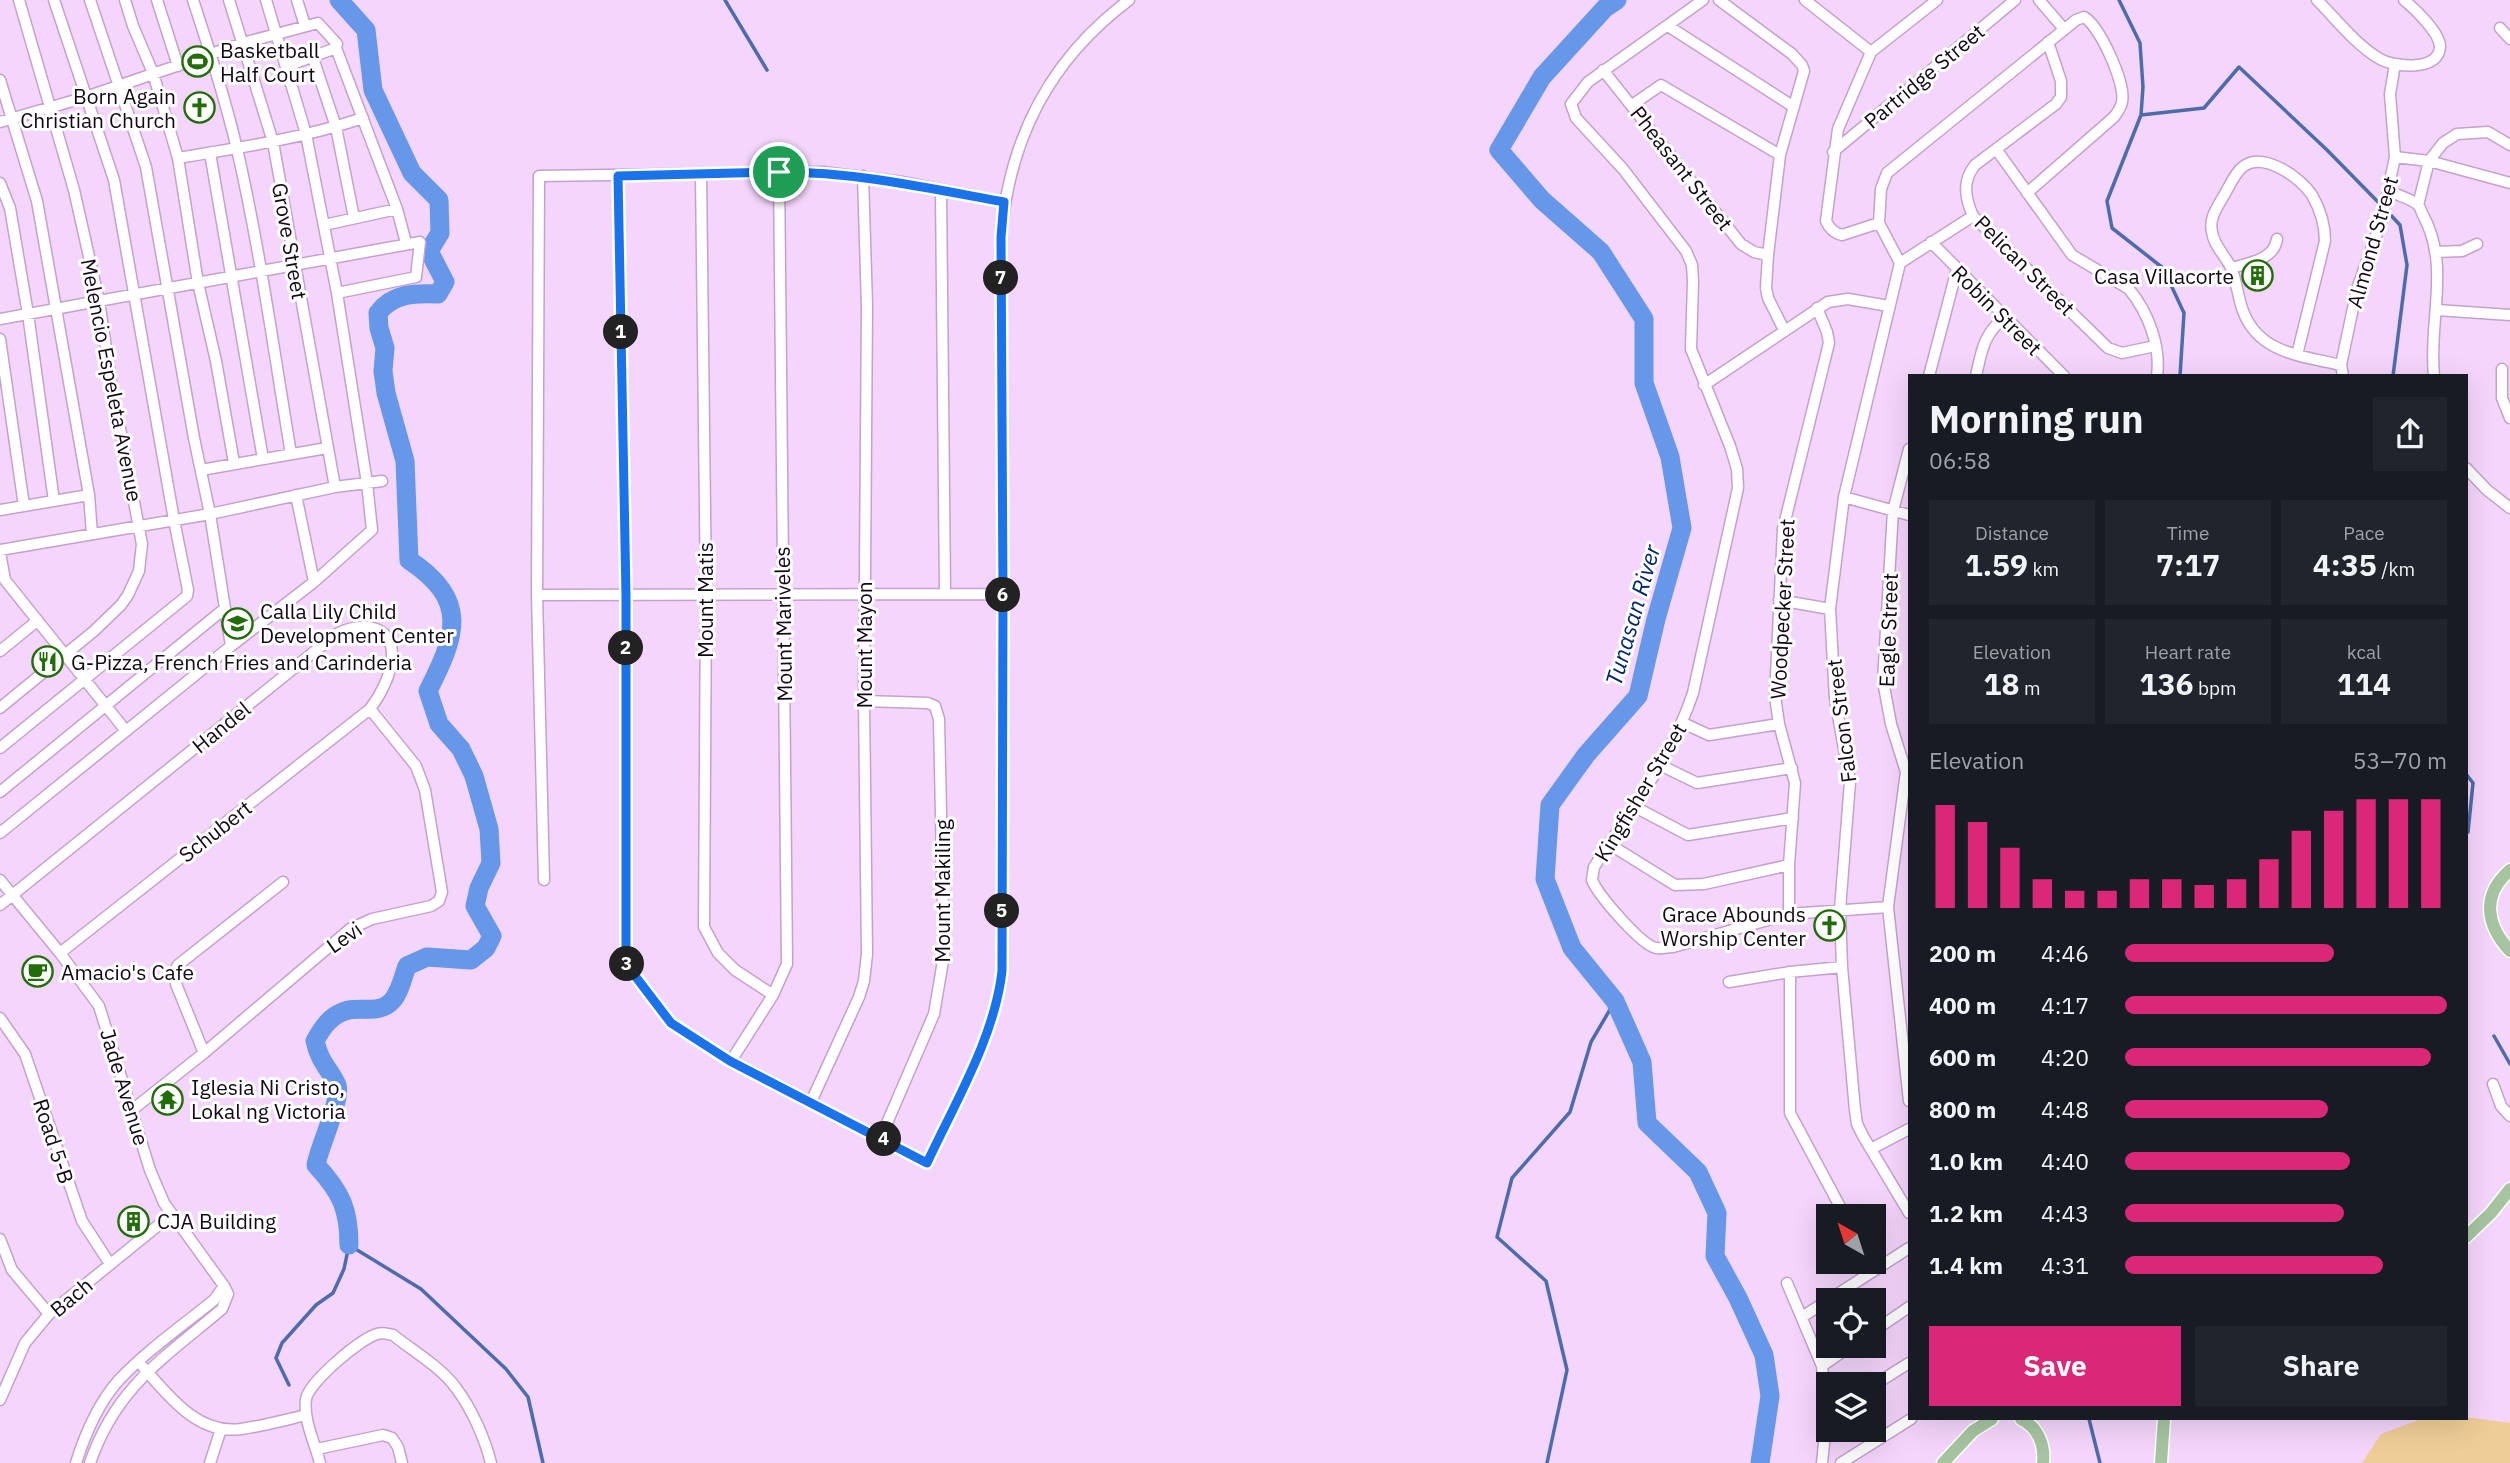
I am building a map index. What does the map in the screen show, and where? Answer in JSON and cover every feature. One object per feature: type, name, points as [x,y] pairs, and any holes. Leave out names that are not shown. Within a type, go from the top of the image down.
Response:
[{"type":"main road","points":[[2510,870],[2496,884],[2491,894],[2490,907],[2492,925],[2510,951]]},
{"type":"main road","points":[[2468,1235],[2491,1213],[2510,1189]]},
{"type":"main road","points":[[1943,1463],[1973,1431],[1990,1420]]},
{"type":"main road","points":[[2023,1420],[2030,1424],[2040,1438],[2043,1463]]},
{"type":"main road","points":[[2161,1463],[2164,1420]]},
{"type":"street","name":"Melencio Espeleta Avenue","points":[[0,708],[110,616],[128,595],[139,571],[141,559],[140,525],[111,380],[99,301],[74,190],[19,0]]},
{"type":"street","points":[[0,748],[187,596],[188,590],[114,180],[54,0]]},
{"type":"street","points":[[90,0],[146,167],[210,514],[230,646]]},
{"type":"street","points":[[125,0],[153,73],[178,158],[198,283],[216,361],[234,463]]},
{"type":"street","points":[[158,0],[178,66]]},
{"type":"street","points":[[193,0],[236,148],[261,273],[291,454]]},
{"type":"street","name":"Grove Street","points":[[229,0],[273,142],[335,487]]},
{"type":"street","points":[[0,833],[230,646],[314,582],[372,530],[337,293],[306,134],[266,0]]},
{"type":"street","points":[[297,0],[305,26]]},
{"type":"street","points":[[618,176],[626,595],[626,964],[671,1023],[730,1061],[927,1163],[991,1024],[999,997],[1002,971],[1001,237],[1004,202],[1016,151],[1034,109],[1065,64],[1108,16],[1129,0]]},
{"type":"street","points":[[1603,70],[1703,0]]},
{"type":"street","points":[[1719,0],[1792,54],[1802,65],[1802,79],[1780,155],[1768,255],[1768,298],[1784,330]]},
{"type":"street","points":[[1805,0],[1871,52]]},
{"type":"street","points":[[1879,223],[1842,234],[1832,231],[1826,221],[1838,129],[1871,52],[1937,0]]},
{"type":"street","name":"Partridge Street","points":[[1833,152],[2015,0]]},
{"type":"street","points":[[2039,0],[2064,29]]},
{"type":"street","points":[[2317,0],[2365,48],[2381,60],[2395,64],[2420,65],[2430,62],[2440,46],[2437,36],[2404,0]]},
{"type":"street","points":[[1973,216],[1900,263],[1879,223],[1881,189],[1887,173],[2064,29],[2084,17],[2091,22],[2112,58],[2122,103],[2114,117],[2027,193]]},
{"type":"street","points":[[0,122],[86,97],[243,43],[277,36],[317,23],[336,42],[397,209],[404,244]]},
{"type":"street","points":[[1668,26],[1794,107]]},
{"type":"street","points":[[2500,29],[2510,39]]},
{"type":"street","name":"Pelican Street","points":[[2048,42],[2061,81],[2061,97],[2056,104],[1975,164],[1968,173],[1967,195],[1973,216],[2108,348],[2122,353],[2155,346]]},
{"type":"street","points":[[287,66],[336,48]]},
{"type":"street","points":[[312,55],[336,127],[354,218]]},
{"type":"street","name":"Almond Street","points":[[2342,370],[2357,289],[2382,219],[2395,157],[2390,94],[2395,64]]},
{"type":"street","name":"Pheasant Street","points":[[1603,70],[1741,244],[1754,252],[1768,255]]},
{"type":"street","name":"Kingfisher Street","points":[[1603,70],[1588,82],[1571,104],[1576,118],[1623,169],[1686,251],[1692,265],[1693,281],[1691,349],[1734,457],[1738,488],[1693,693],[1683,723],[1660,765],[1592,873],[1594,887],[1643,941],[1656,948],[1673,947],[1789,914],[1888,906]]},
{"type":"street","points":[[0,80],[37,201],[89,495],[92,534]]},
{"type":"street","points":[[1632,105],[1661,85],[1780,155]]},
{"type":"street","points":[[178,158],[273,142],[363,118]]},
{"type":"street","points":[[2434,374],[2438,262],[2430,226],[2418,205],[2429,161],[2443,144],[2457,134],[2488,132],[2510,145]]},
{"type":"street","points":[[1996,149],[2072,254],[2129,289],[2145,316],[2155,346],[2158,356],[2157,374]]},
{"type":"street","points":[[210,153],[263,459]]},
{"type":"street","points":[[2395,157],[2429,161],[2510,183]]},
{"type":"street","points":[[2297,355],[2325,241],[2325,228],[2312,195],[2304,185],[2269,163],[2251,162],[2238,171],[2213,214],[2211,225],[2212,236],[2231,268],[2243,312],[2250,327],[2270,346],[2297,355],[2342,370]]},
{"type":"street","name":"Mount Mariveles","points":[[730,1061],[772,995],[783,973],[787,954],[779,172]]},
{"type":"street","points":[[544,880],[537,594],[539,176],[824,172],[863,176],[1004,202]]},
{"type":"street","name":"Mount Matis","points":[[701,174],[706,596],[704,928],[718,953],[772,995]]},
{"type":"street","name":"Mount Mayon","points":[[811,1102],[859,997],[866,966],[864,594],[867,317],[863,176]]},
{"type":"street","points":[[0,183],[9,208],[28,314],[54,501]]},
{"type":"street","points":[[941,191],[945,593]]},
{"type":"street","points":[[2387,196],[2418,205]]},
{"type":"street","points":[[324,225],[397,209]]},
{"type":"street","points":[[2231,268],[2269,255],[2276,248],[2277,239]]},
{"type":"street","points":[[0,319],[420,242],[416,278],[337,293]]},
{"type":"street","name":"Robin Street","points":[[1931,242],[2062,374]]},
{"type":"street","points":[[2435,253],[2462,251],[2477,244]]},
{"type":"street","name":"Falcon Street","points":[[1900,263],[1844,497],[1830,609],[1835,699],[1850,782],[1840,909],[1842,967],[1855,1110],[1857,1124],[1908,1211]]},
{"type":"street","points":[[1929,374],[1957,269]]},
{"type":"street","points":[[1704,385],[1817,308],[1838,299],[1889,306]]},
{"type":"street","name":"Woodpecker Street","points":[[1789,914],[1789,865],[1795,798],[1792,768],[1779,723],[1775,696],[1779,600],[1783,524],[1828,346],[1827,331],[1817,308]]},
{"type":"street","points":[[2437,310],[2510,314]]},
{"type":"street","points":[[1976,374],[1988,333],[2004,316]]},
{"type":"street","points":[[0,339],[24,506]]},
{"type":"street","points":[[2502,369],[2502,398],[2510,418]]},
{"type":"street","points":[[201,470],[327,448]]},
{"type":"street","name":"Eagle Street","points":[[1908,453],[1893,511],[1883,681],[1891,724],[1906,772],[1888,906],[1908,1092]]},
{"type":"street","points":[[2468,470],[2510,508]]},
{"type":"street","points":[[126,731],[104,707],[5,580],[0,551],[210,514],[335,487],[382,481]]},
{"type":"street","points":[[0,510],[89,495]]},
{"type":"street","points":[[296,495],[314,582]]},
{"type":"street","points":[[1844,497],[1908,515]]},
{"type":"street","points":[[537,594],[1003,594]]},
{"type":"street","points":[[1779,600],[1830,609]]},
{"type":"street","points":[[0,792],[225,609]]},
{"type":"street","points":[[0,651],[37,621]]},
{"type":"street","name":"Handel","points":[[0,905],[330,639],[352,627],[373,627],[381,631],[392,648],[392,661],[379,697],[370,709]]},
{"type":"street","name":"Mount Makiling","points":[[864,701],[928,704],[935,706],[939,719],[943,974],[934,1014],[881,1137]]},
{"type":"street","name":"Schubert","points":[[60,953],[370,709]]},
{"type":"street","name":"Levi","points":[[132,1110],[204,1054],[350,929],[372,919],[431,906],[439,901],[442,892],[425,790],[416,766],[370,709]]},
{"type":"street","points":[[1683,723],[1709,735],[1779,723]]},
{"type":"street","points":[[1660,765],[1697,783],[1792,768]]},
{"type":"street","points":[[1633,806],[1688,835],[1793,818]]},
{"type":"street","points":[[1609,844],[1675,885],[1704,884],[1789,865]]},
{"type":"street","name":"Jade Avenue","points":[[0,880],[99,1006],[150,1170],[170,1215],[224,1286]]},
{"type":"street","points":[[204,1054],[174,973],[178,965],[283,882]]},
{"type":"street","points":[[1729,982],[1842,967]]},
{"type":"street","points":[[1790,972],[1790,1113],[1839,1204]]},
{"type":"street","name":"Road 5-B","points":[[0,1018],[25,1054],[82,1221],[110,1264]]},
{"type":"street","points":[[2493,1084],[2501,1106],[2510,1116]]},
{"type":"street","points":[[1871,1149],[1908,1130]]},
{"type":"street","name":"Bach","points":[[0,1400],[5,1374],[49,1314],[170,1215]]},
{"type":"street","points":[[0,1239],[12,1270],[49,1314]]},
{"type":"street","points":[[1886,1260],[1908,1248]]},
{"type":"street","points":[[1802,1317],[1862,1274]]},
{"type":"street","points":[[1787,1283],[1823,1372]]},
{"type":"street","points":[[76,1463],[88,1429],[117,1382],[214,1300],[224,1286]]},
{"type":"street","points":[[90,1463],[100,1434],[128,1391],[222,1309],[227,1299],[224,1286]]},
{"type":"street","points":[[1886,1323],[1908,1308]]},
{"type":"street","points":[[320,1463],[306,1415],[307,1391],[317,1378],[368,1338],[385,1333],[403,1343],[456,1388],[488,1451],[491,1463]]},
{"type":"street","points":[[1822,1366],[1834,1358]]},
{"type":"street","points":[[139,1362],[187,1413],[200,1422],[221,1429],[239,1430],[306,1415]]},
{"type":"street","points":[[1886,1377],[1908,1364]]},
{"type":"street","points":[[1841,1463],[1909,1420]]},
{"type":"street","points":[[210,1463],[221,1429]]},
{"type":"street","points":[[317,1449],[383,1435],[393,1438],[402,1463]]},
{"type":"street","points":[[1822,1463],[1825,1442]]},
{"type":"shaded area","points":[[2468,1417],[2510,1423],[2510,1463],[2362,1463],[2381,1434],[2418,1420],[2468,1420]]},
{"type":"waterway","points":[[339,0],[366,30],[373,90],[412,173],[439,200],[440,233],[429,251],[445,282],[438,294],[413,294],[390,301],[378,313],[379,328],[385,348],[383,371],[386,393],[405,461],[409,560],[442,590],[452,620],[445,653],[428,691],[439,724],[461,749],[474,776],[489,829],[491,863],[479,888],[475,906],[492,936],[486,948],[471,960],[427,957],[407,966],[392,1001],[381,1008],[340,1013],[327,1023],[315,1041],[338,1092],[316,1165],[332,1184],[342,1202],[349,1245]]},
{"type":"waterway","points":[[725,0],[767,70]]},
{"type":"waterway","name":"Tunasan River","points":[[1617,0],[1605,8],[1542,77],[1499,150],[1542,200],[1601,252],[1644,319],[1644,383],[1670,457],[1682,528],[1638,696],[1586,755],[1550,805],[1545,879],[1572,948],[1615,1001],[1642,1062],[1647,1123],[1698,1172],[1717,1213],[1715,1256],[1764,1355],[1770,1396],[1760,1463]]},
{"type":"waterway","points":[[2119,0],[2140,43],[2143,87],[2141,115],[2107,201],[2112,228],[2163,268],[2184,313],[2180,374]]},
{"type":"waterway","points":[[2141,115],[2204,108],[2239,67],[2381,205]]},
{"type":"waterway","points":[[2386,210],[2400,225],[2407,265],[2393,374]]},
{"type":"waterway","points":[[2468,777],[2473,783],[2468,832]]},
{"type":"waterway","points":[[1547,1463],[1567,1370],[1546,1281],[1497,1237],[1512,1178],[1570,1112],[1591,1042],[1615,1001]]},
{"type":"waterway","points":[[2494,1036],[2510,1064]]},
{"type":"waterway","points":[[289,1385],[276,1358],[282,1343],[316,1305],[333,1293],[344,1269],[349,1245],[421,1289],[506,1369],[528,1397],[543,1463]]},
{"type":"waterway","points":[[2089,1420],[2100,1463]]},
{"type":"place","name":"Basketball Half Court","points":[[197,62]]},
{"type":"place","name":"Born Again Christian Church","points":[[199,108]]},
{"type":"place","name":"Casa Villacorte","points":[[2257,276]]},
{"type":"place","name":"Calla Lily Child Development Center","points":[[237,623]]},
{"type":"place","name":"G-Pizza, French Fries and Carinderia","points":[[48,662]]},
{"type":"place","name":"Grace Abounds Worship Center","points":[[1829,926]]},
{"type":"place","name":"Amacio's Cafe","points":[[38,972]]},
{"type":"place","name":"Iglesia Ni Cristo, Lokal ng Victoria","points":[[168,1099]]},
{"type":"place","name":"CJA Building","points":[[134,1221]]},
{"type":"route","points":[[779,172],[824,172],[863,176],[1004,202],[1001,237],[1002,971],[999,997],[991,1024],[927,1163],[730,1061],[671,1023],[626,964],[626,595],[618,176],[779,172]]}]
